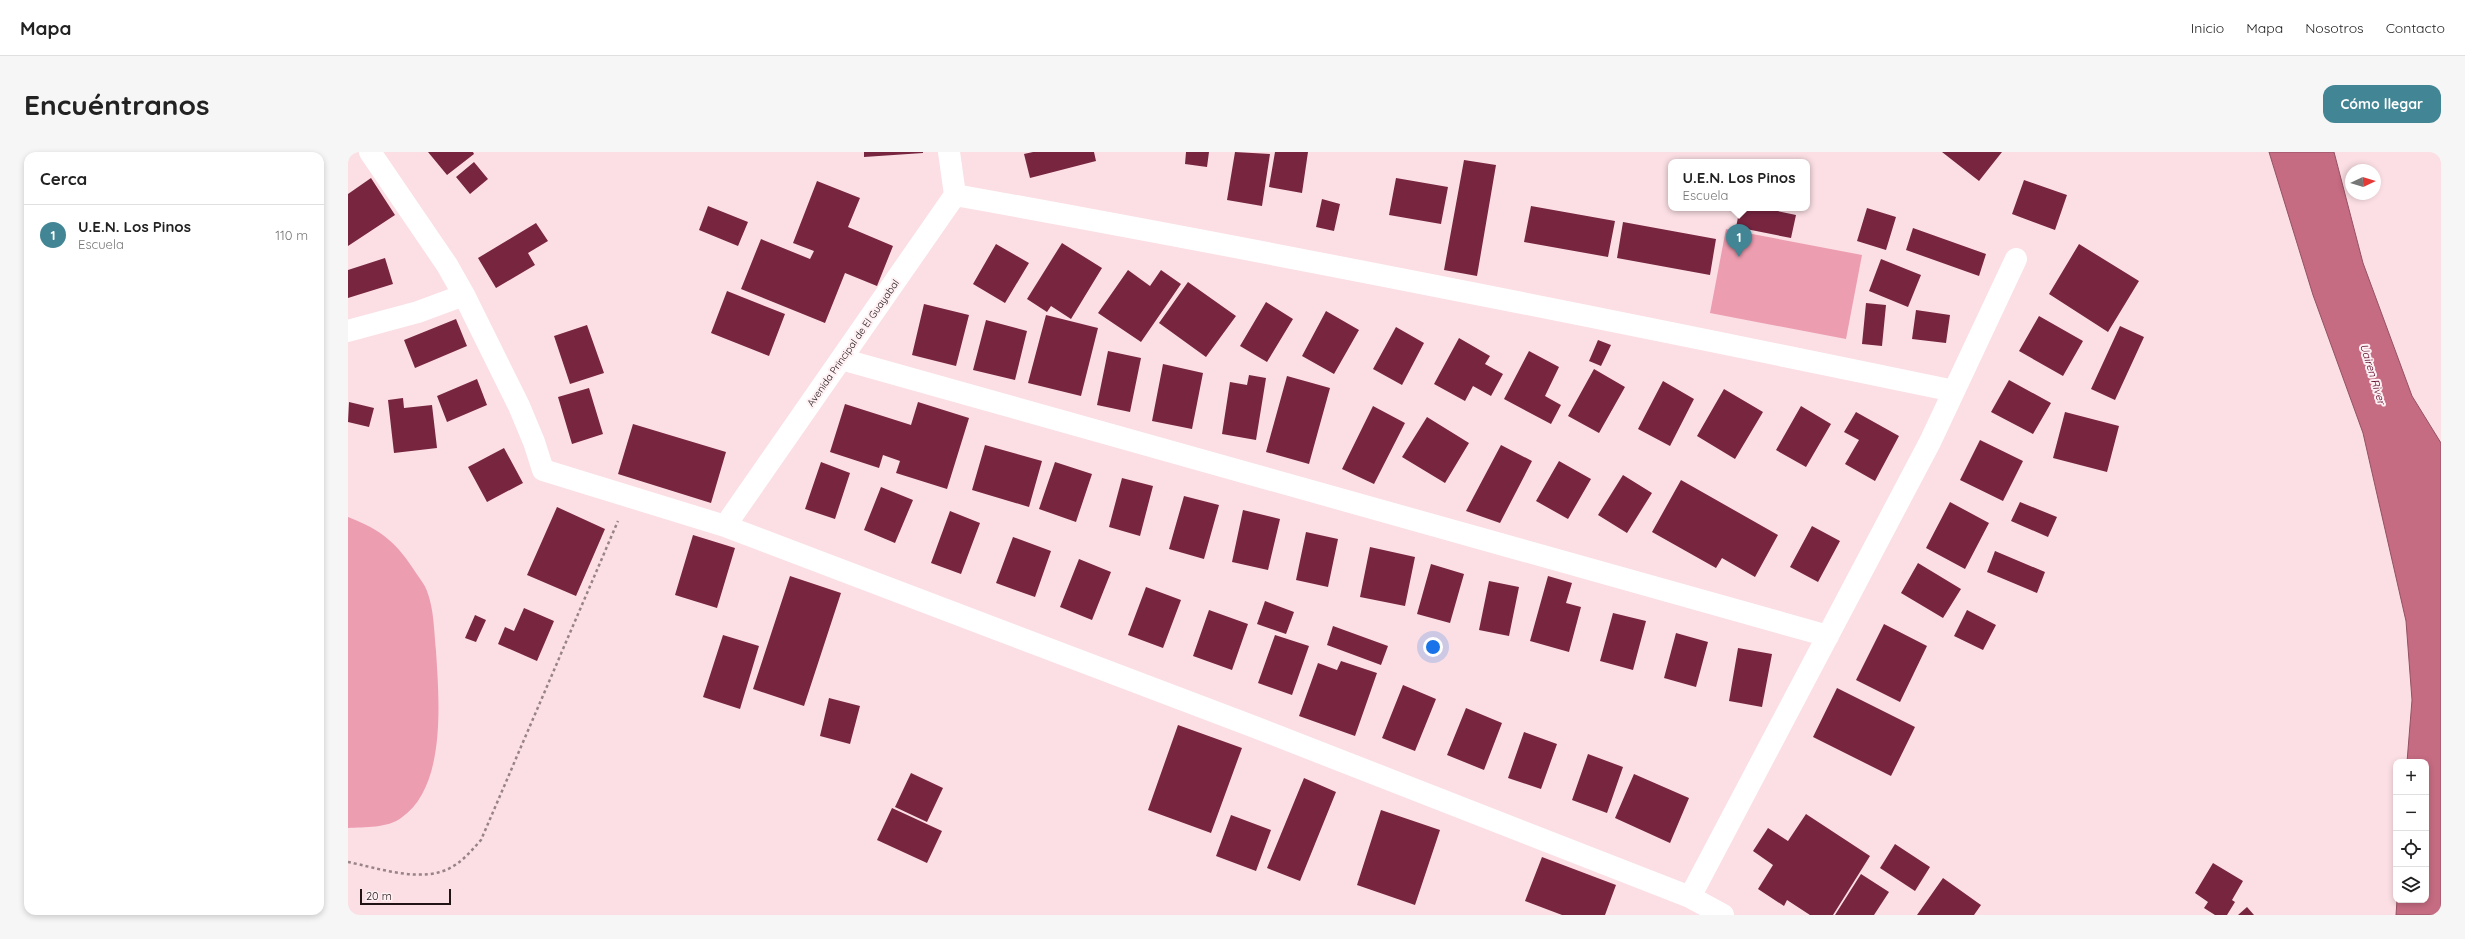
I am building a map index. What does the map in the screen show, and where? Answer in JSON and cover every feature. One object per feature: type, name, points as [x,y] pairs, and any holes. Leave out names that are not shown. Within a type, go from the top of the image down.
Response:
[{"type":"street","points":[[370,152],[447,265],[464,295],[519,406],[534,442],[543,470],[725,526],[1267,732],[1690,897],[1723,915]]},
{"type":"street","points":[[949,152],[955,195],[1204,240],[1461,289],[1954,391]]},
{"type":"street","name":"Avenida Principal de El Guayabal","points":[[725,526],[955,195]]},
{"type":"street","points":[[1690,897],[1930,442],[2016,259]]},
{"type":"street","points":[[348,331],[418,312],[464,295]]},
{"type":"street","points":[[842,359],[1828,636]]},
{"type":"path","points":[[348,862],[423,875],[451,868],[466,858],[481,840],[629,497]]},
{"type":"shaded area","points":[[1726,229],[1862,255],[1846,339],[1710,313]]},
{"type":"shaded area","points":[[348,517],[370,527],[388,539],[402,553],[426,589],[431,605],[434,628],[438,717],[437,741],[433,764],[426,786],[416,804],[401,818],[389,824],[348,828]]},
{"type":"water","name":"Uairen River","points":[[2269,152],[2334,152],[2345,194],[2345,200],[2347,200],[2363,263],[2412,396],[2441,443],[2441,915],[2396,915],[2397,903],[2429,903],[2429,759],[2407,759],[2412,700],[2406,621],[2363,433],[2313,295]]},
{"type":"building","points":[[428,152],[473,152],[474,154],[447,175]]},
{"type":"building","points":[[864,152],[923,152],[923,153],[864,157]]},
{"type":"building","points":[[1033,152],[1094,152],[1096,161],[1030,178],[1024,154]]},
{"type":"building","points":[[1186,152],[1209,152],[1207,167],[1185,164]]},
{"type":"building","points":[[1235,152],[1270,154],[1262,206],[1227,200]]},
{"type":"building","points":[[1275,152],[1308,152],[1302,193],[1269,187]]},
{"type":"building","points":[[1942,152],[2002,152],[1979,181]]},
{"type":"building","points":[[1464,160],[1496,165],[1477,276],[1444,270]]},
{"type":"building","points":[[474,162],[488,179],[470,194],[456,177]]},
{"type":"building","points":[[371,178],[395,215],[348,246],[348,194]]},
{"type":"building","points":[[1396,178],[1448,187],[1441,224],[1389,215]]},
{"type":"building","points":[[2024,180],[2067,195],[2055,230],[2012,214]]},
{"type":"building","points":[[817,181],[860,198],[848,227],[893,246],[877,286],[845,273],[825,323],[741,289],[761,239],[810,259],[814,251],[793,243]]},
{"type":"building","points":[[1322,199],[1340,204],[1334,231],[1316,227]]},
{"type":"building","points":[[708,206],[748,222],[738,246],[699,230]]},
{"type":"building","points":[[1531,206],[1615,221],[1608,257],[1524,242]]},
{"type":"building","points":[[1867,208],[1896,217],[1886,250],[1857,241]]},
{"type":"building","points":[[1739,211],[1777,211],[1796,215],[1791,238],[1736,227]]},
{"type":"building","points":[[1623,222],[1716,239],[1710,275],[1617,258]]},
{"type":"building","points":[[536,223],[548,241],[528,253],[535,265],[496,288],[478,258]]},
{"type":"building","points":[[1913,228],[1986,254],[1979,276],[1906,250]]},
{"type":"building","points":[[1062,243],[1102,268],[1071,319],[1051,306],[1047,312],[1027,299]]},
{"type":"building","points":[[996,244],[1029,263],[1005,303],[973,284]]},
{"type":"building","points":[[2079,244],[2139,281],[2108,332],[2049,294]]},
{"type":"building","points":[[385,258],[393,284],[348,298],[348,270]]},
{"type":"building","points":[[1881,259],[1921,275],[1908,307],[1869,291]]},
{"type":"building","points":[[1128,270],[1150,286],[1161,270],[1181,284],[1141,342],[1098,313]]},
{"type":"building","points":[[1188,282],[1236,316],[1206,357],[1159,323]]},
{"type":"building","points":[[727,291],[785,314],[769,356],[711,333]]},
{"type":"building","points":[[1266,302],[1293,319],[1267,362],[1240,346]]},
{"type":"building","points":[[1866,303],[1886,305],[1882,346],[1862,344]]},
{"type":"building","points":[[924,304],[969,315],[956,366],[912,355]]},
{"type":"building","points":[[1916,310],[1950,315],[1946,343],[1912,339]]},
{"type":"building","points":[[1326,311],[1359,330],[1334,374],[1302,356]]},
{"type":"building","points":[[1046,315],[1098,328],[1081,396],[1028,383]]},
{"type":"building","points":[[2039,316],[2083,341],[2063,376],[2019,351]]},
{"type":"building","points":[[456,319],[467,346],[415,368],[404,340]]},
{"type":"building","points":[[986,320],[1027,331],[1015,380],[973,370]]},
{"type":"building","points":[[587,325],[604,373],[570,384],[554,336]]},
{"type":"building","points":[[2120,326],[2144,337],[2115,400],[2091,389]]},
{"type":"building","points":[[1396,327],[1424,343],[1402,385],[1373,369]]},
{"type":"building","points":[[1459,338],[1490,356],[1485,364],[1503,374],[1491,396],[1473,386],[1465,401],[1434,384]]},
{"type":"building","points":[[1598,340],[1611,345],[1601,366],[1589,361]]},
{"type":"building","points":[[1108,351],[1141,358],[1130,412],[1097,405]]},
{"type":"building","points":[[1529,351],[1559,367],[1545,396],[1561,405],[1551,424],[1504,399]]},
{"type":"building","points":[[1163,364],[1203,373],[1192,429],[1152,421]]},
{"type":"building","points":[[1594,369],[1625,387],[1599,433],[1568,416]]},
{"type":"building","points":[[1249,375],[1266,378],[1256,440],[1222,434],[1230,382],[1247,385]]},
{"type":"building","points":[[1287,376],[1330,388],[1309,464],[1266,452]]},
{"type":"building","points":[[477,379],[487,405],[447,422],[437,396]]},
{"type":"building","points":[[2009,380],[2051,403],[2033,434],[1991,412]]},
{"type":"building","points":[[1663,381],[1694,399],[1670,446],[1638,429]]},
{"type":"building","points":[[589,388],[603,434],[572,444],[558,397]]},
{"type":"building","points":[[1724,389],[1763,412],[1735,459],[1697,436]]},
{"type":"building","points":[[403,398],[404,408],[432,405],[437,448],[394,453],[388,400]]},
{"type":"building","points":[[349,402],[374,408],[369,427],[348,422]]},
{"type":"building","points":[[918,402],[969,418],[947,489],[896,473],[900,461],[883,455],[879,468],[830,452],[845,404],[911,425]]},
{"type":"building","points":[[1373,406],[1405,423],[1374,484],[1342,469]]},
{"type":"building","points":[[1801,406],[1831,424],[1806,467],[1776,450]]},
{"type":"building","points":[[1856,412],[1899,436],[1875,481],[1845,464],[1859,440],[1844,432]]},
{"type":"building","points":[[2065,412],[2119,426],[2107,472],[2053,458]]},
{"type":"building","points":[[1427,417],[1469,443],[1445,483],[1402,457]]},
{"type":"building","points":[[633,424],[726,452],[711,503],[618,474]]},
{"type":"building","points":[[1980,440],[2023,461],[2003,501],[1960,480]]},
{"type":"building","points":[[985,445],[1042,461],[1029,507],[972,490]]},
{"type":"building","points":[[1501,445],[1532,461],[1500,523],[1466,511]]},
{"type":"building","points":[[504,448],[523,483],[487,502],[468,467]]},
{"type":"building","points":[[1559,461],[1591,479],[1568,519],[1536,501]]},
{"type":"building","points":[[821,462],[850,473],[835,519],[805,509]]},
{"type":"building","points":[[1055,462],[1092,474],[1076,522],[1039,509]]},
{"type":"building","points":[[1623,475],[1652,493],[1627,533],[1598,515]]},
{"type":"building","points":[[1122,478],[1153,486],[1140,536],[1109,527]]},
{"type":"building","points":[[1681,480],[1778,535],[1755,577],[1722,558],[1716,568],[1652,532]]},
{"type":"building","points":[[881,487],[913,500],[895,543],[864,530]]},
{"type":"building","points":[[1184,496],[1219,505],[1204,559],[1169,549]]},
{"type":"building","points":[[1950,502],[1989,523],[1965,569],[1926,548]]},
{"type":"building","points":[[2020,502],[2057,517],[2048,537],[2011,521]]},
{"type":"building","points":[[557,507],[605,529],[576,596],[527,575]]},
{"type":"building","points":[[1243,510],[1280,519],[1268,570],[1232,562]]},
{"type":"building","points":[[950,511],[980,523],[961,574],[931,563]]},
{"type":"building","points":[[1812,526],[1840,541],[1818,582],[1790,567]]},
{"type":"building","points":[[1306,532],[1338,539],[1328,587],[1296,580]]},
{"type":"building","points":[[693,535],[735,548],[717,608],[675,595]]},
{"type":"building","points":[[1013,537],[1051,551],[1035,597],[996,583]]},
{"type":"building","points":[[1370,547],[1415,557],[1405,606],[1360,597]]},
{"type":"building","points":[[1995,551],[2045,572],[2037,593],[1987,572]]},
{"type":"building","points":[[1079,559],[1111,572],[1092,620],[1060,607]]},
{"type":"building","points":[[1918,563],[1961,589],[1943,618],[1901,593]]},
{"type":"building","points":[[1431,564],[1464,574],[1450,623],[1417,614]]},
{"type":"building","points":[[790,576],[841,593],[804,706],[753,689]]},
{"type":"building","points":[[1548,576],[1572,583],[1566,603],[1581,607],[1569,652],[1530,641]]},
{"type":"building","points":[[1489,581],[1519,587],[1509,636],[1479,630]]},
{"type":"building","points":[[1146,587],[1181,600],[1163,648],[1128,635]]},
{"type":"building","points":[[1265,601],[1294,612],[1286,634],[1257,624]]},
{"type":"building","points":[[524,608],[554,621],[537,661],[498,644],[505,627],[514,631]]},
{"type":"building","points":[[1209,610],[1248,624],[1232,670],[1193,656]]},
{"type":"building","points":[[1967,610],[1996,625],[1983,650],[1954,636]]},
{"type":"building","points":[[1613,613],[1646,621],[1633,670],[1600,661]]},
{"type":"building","points":[[475,615],[486,620],[476,642],[465,638]]},
{"type":"building","points":[[1884,624],[1927,646],[1900,702],[1856,680]]},
{"type":"building","points":[[1333,626],[1388,646],[1381,665],[1327,645]]},
{"type":"building","points":[[1676,633],[1708,642],[1696,687],[1664,678]]},
{"type":"building","points":[[723,635],[759,646],[740,709],[703,697]]},
{"type":"building","points":[[1275,635],[1309,646],[1292,695],[1258,683]]},
{"type":"building","points":[[1738,648],[1772,654],[1762,707],[1729,701]]},
{"type":"building","points":[[1341,661],[1377,673],[1355,736],[1299,716],[1318,663],[1337,670]]},
{"type":"building","points":[[1403,685],[1436,699],[1415,751],[1382,738]]},
{"type":"building","points":[[1837,688],[1915,727],[1891,776],[1813,737]]},
{"type":"building","points":[[829,698],[860,706],[850,744],[820,736]]},
{"type":"building","points":[[1466,708],[1502,723],[1484,770],[1447,755]]},
{"type":"building","points":[[1178,725],[1242,748],[1211,833],[1148,810]]},
{"type":"building","points":[[1524,732],[1557,744],[1541,789],[1508,778]]},
{"type":"building","points":[[1588,754],[1623,767],[1607,813],[1572,800]]},
{"type":"building","points":[[911,773],[943,788],[927,822],[895,807]]},
{"type":"building","points":[[1634,774],[1689,798],[1670,843],[1615,818]]},
{"type":"building","points":[[1304,778],[1336,792],[1300,881],[1267,868]]},
{"type":"building","points":[[892,808],[942,831],[927,863],[877,840]]},
{"type":"building","points":[[1381,810],[1440,830],[1415,905],[1357,885]]},
{"type":"building","points":[[1806,814],[1870,856],[1833,915],[1810,915],[1787,900],[1784,906],[1758,889],[1773,865],[1753,851],[1768,828],[1788,841]]},
{"type":"building","points":[[1231,815],[1271,830],[1256,871],[1216,856]]},
{"type":"building","points":[[1895,844],[1930,867],[1915,891],[1880,868]]},
{"type":"building","points":[[1542,857],[1616,885],[1605,915],[1562,915],[1525,901]]},
{"type":"building","points":[[2213,863],[2243,881],[2232,900],[2235,902],[2227,915],[2215,915],[2204,908],[2208,902],[2195,893]]},
{"type":"building","points":[[1861,874],[1889,892],[1874,915],[1835,915]]},
{"type":"building","points":[[1943,878],[1981,905],[1974,915],[1917,915]]},
{"type":"building","points":[[2247,907],[2254,915],[2238,915]]},
{"type":"place","name":"U.E.N. Los Pinos","points":[[1739,257]]}]
